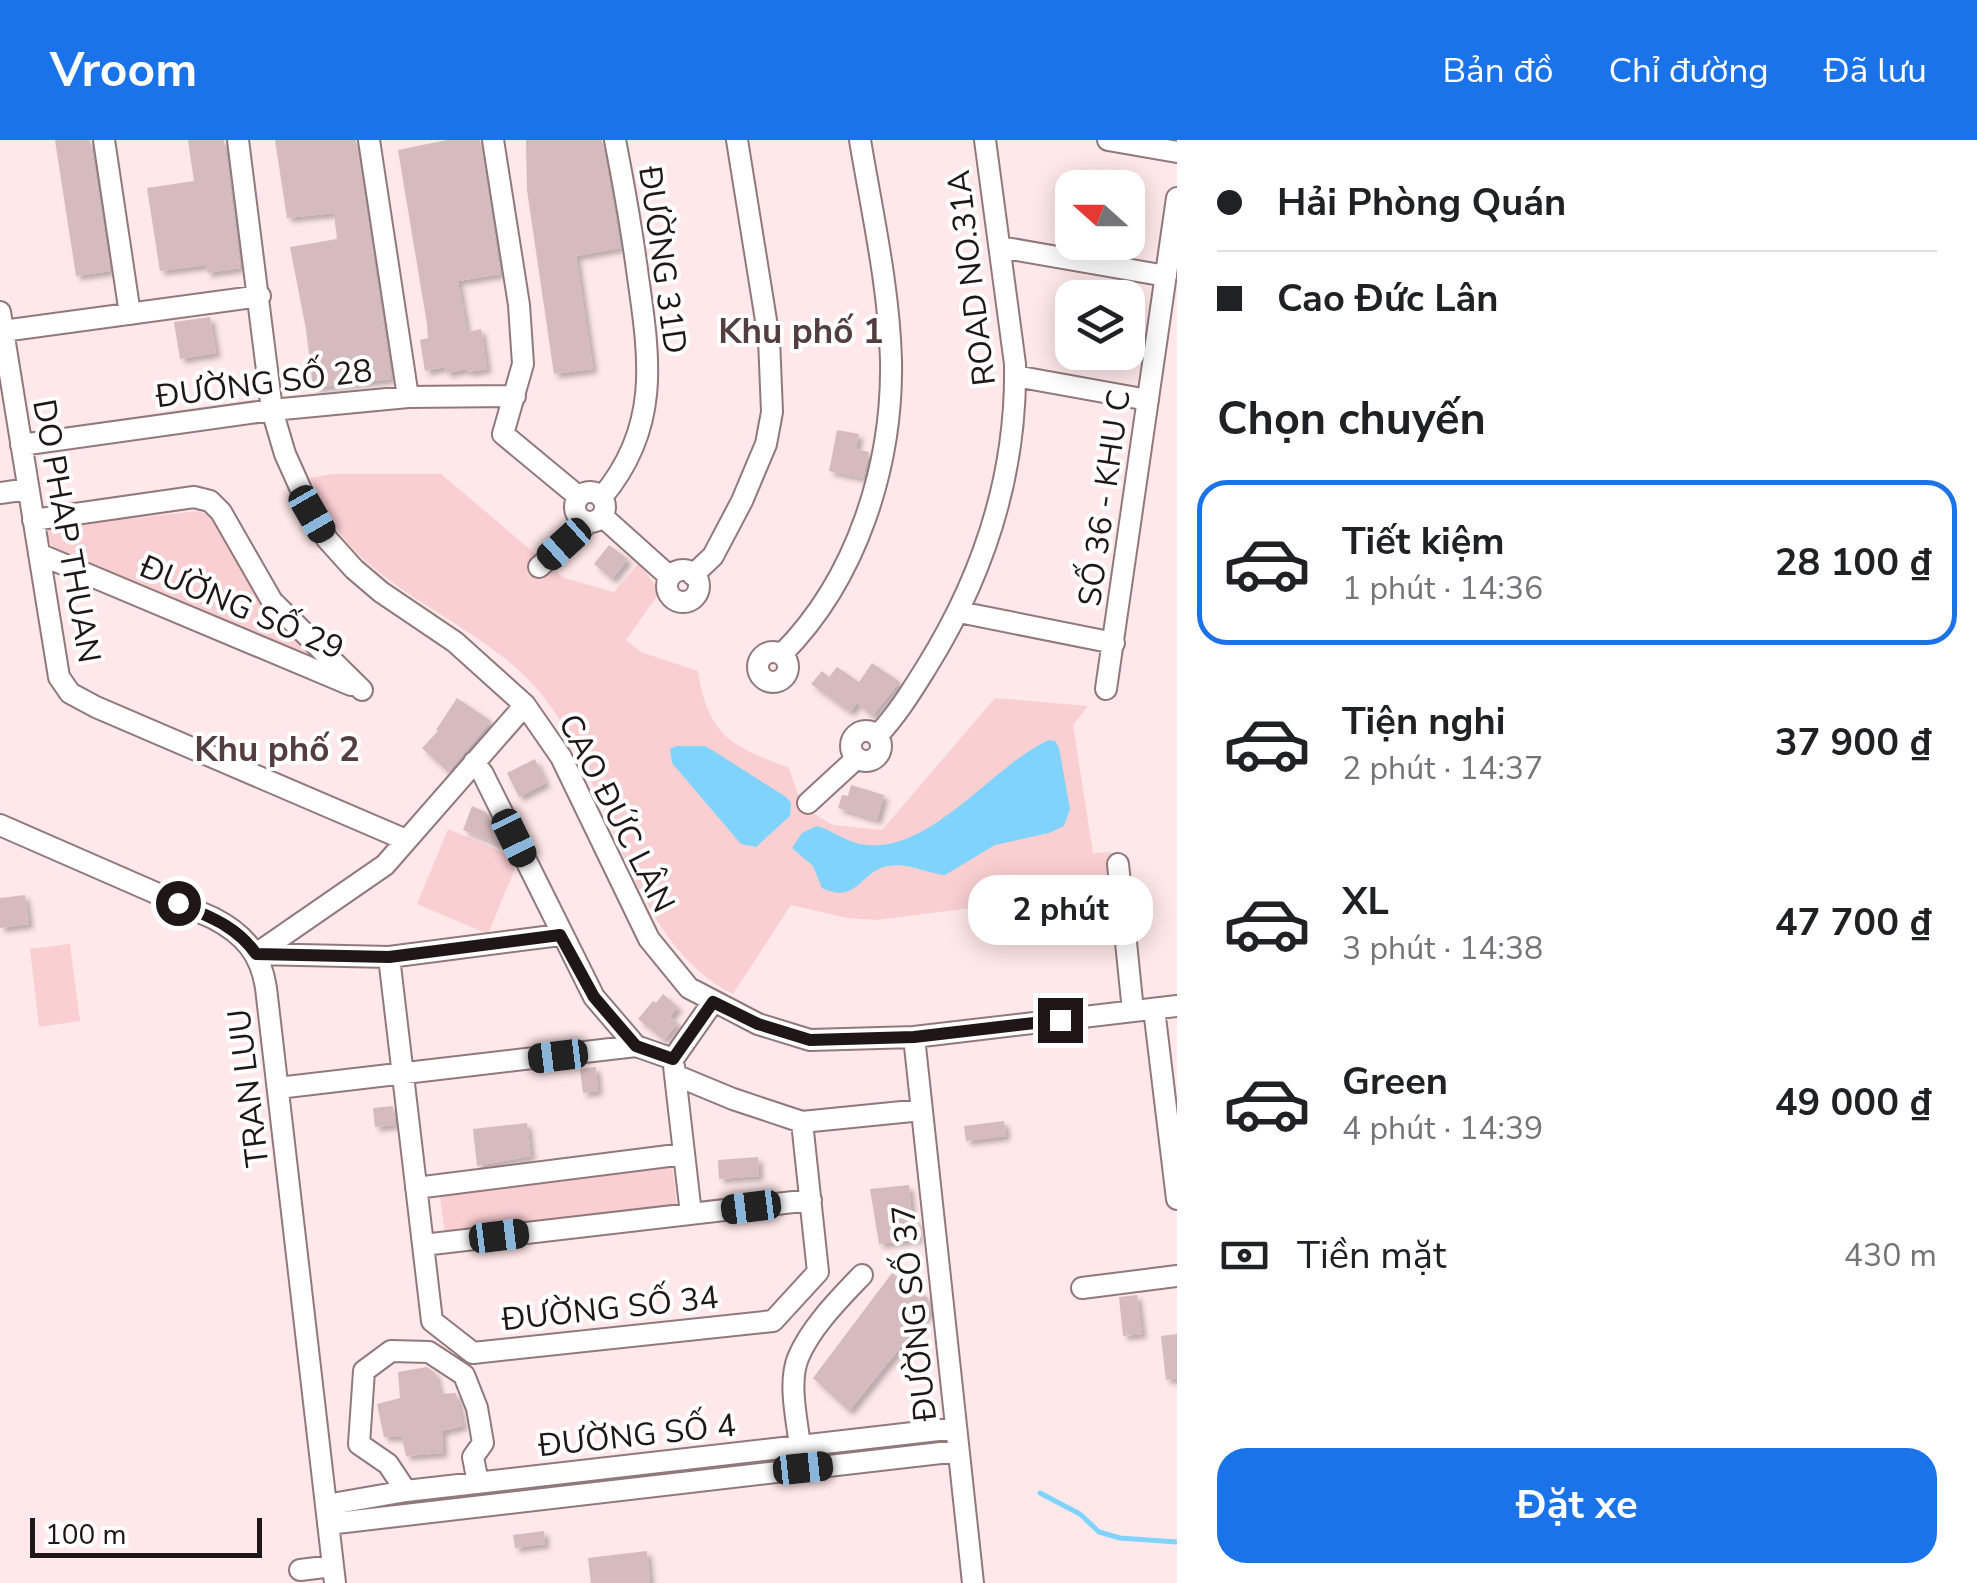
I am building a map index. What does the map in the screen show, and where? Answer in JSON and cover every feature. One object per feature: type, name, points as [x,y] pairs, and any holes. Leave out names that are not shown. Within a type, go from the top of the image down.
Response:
[{"type":"street","points":[[104,140],[130,314]]},
{"type":"street","name":"CAO ĐỨC LÂN","points":[[238,140],[272,410],[298,484],[326,539],[381,592],[455,642],[525,705],[561,758],[629,904],[649,938],[690,988],[758,1024],[810,1040],[914,1037],[1177,1006]]},
{"type":"street","points":[[369,140],[408,397]]},
{"type":"street","points":[[493,140],[519,305],[523,364],[504,434],[579,496],[575,510],[580,518],[598,512],[670,576]]},
{"type":"street","name":"ĐƯỜNG 31D","points":[[539,567],[598,512],[630,457],[648,389],[648,340],[616,140]]},
{"type":"street","points":[[693,574],[714,556],[742,502],[766,444],[772,412],[769,339],[738,140]]},
{"type":"street","points":[[782,654],[821,609],[858,537],[876,481],[891,400],[888,317],[860,140]]},
{"type":"street","name":"ROAD NO.31A","points":[[808,803],[857,758],[876,758],[881,745],[877,736],[896,716],[959,612],[988,543],[1012,429],[1015,376],[985,140]]},
{"type":"street","points":[[1108,140],[1177,152]]},
{"type":"street","name":"SỐ 36 - KHU C","points":[[1106,689],[1177,198]]},
{"type":"street","points":[[1000,247],[1166,276]]},
{"type":"street","points":[[2,322],[130,314],[260,296]]},
{"type":"street","name":"DO PHAP THUAN","points":[[2,322],[59,677],[70,693],[406,840]]},
{"type":"street","points":[[1015,376],[1148,400]]},
{"type":"street","name":"ĐƯỜNG SỐ 28","points":[[21,445],[272,410],[408,397],[515,396]]},
{"type":"street","points":[[0,493],[28,489]]},
{"type":"street","name":"ĐƯỜNG SỐ 29","points":[[33,520],[194,497],[210,501],[272,601],[362,690],[39,554]]},
{"type":"street","points":[[684,570],[693,574],[698,589],[694,598],[684,602],[670,596],[670,576],[684,570]]},
{"type":"street","points":[[959,612],[1114,644]]},
{"type":"street","points":[[256,954],[385,864],[525,705]]},
{"type":"street","points":[[474,762],[594,997],[636,1046],[732,1099],[802,1122],[922,1110]]},
{"type":"street","points":[[0,825],[225,924],[256,954],[389,957],[560,935]]},
{"type":"street","points":[[1118,864],[1177,1199]]},
{"type":"street","name":"TRAN LUU","points":[[256,954],[264,976],[334,1574]]},
{"type":"street","name":"ĐƯỜNG SỐ 34","points":[[389,957],[432,1321],[474,1352],[773,1322],[818,1272],[802,1122]]},
{"type":"street","points":[[691,1214],[674,1067],[713,1002]]},
{"type":"street","name":"ĐƯỜNG SỐ 37","points":[[914,1037],[972,1583]]},
{"type":"street","points":[[278,1088],[636,1046]]},
{"type":"street","points":[[416,1188],[684,1154]]},
{"type":"street","points":[[422,1245],[811,1200]]},
{"type":"street","points":[[800,1446],[794,1382],[797,1360],[810,1338],[862,1275]]},
{"type":"street","points":[[1082,1288],[1177,1276]]},
{"type":"street","points":[[406,1491],[388,1464],[359,1444],[364,1371],[391,1350],[430,1352],[464,1375],[477,1408],[484,1443],[473,1458],[478,1483]]},
{"type":"street","name":"ĐƯỜNG SỐ 4","points":[[327,1514],[406,1491],[956,1428]]},
{"type":"street","name":"ĐƯỜNG SỐ 4","points":[[327,1514],[958,1451]]},
{"type":"street","points":[[300,1570],[334,1574]]},
{"type":"shaded area","points":[[332,474],[441,474],[564,578],[614,592],[639,563],[660,592],[626,640],[641,652],[698,671],[708,710],[726,736],[752,753],[789,768],[802,807],[833,825],[882,830],[995,698],[1088,706],[1073,725],[1093,853],[1111,852],[1111,890],[877,920],[847,918],[791,905],[733,994],[698,970],[670,939],[647,903],[571,740],[549,704],[506,659],[401,589],[353,549],[334,524],[310,478]]},
{"type":"shaded area","points":[[199,511],[214,518],[268,611],[325,663],[56,550],[45,537],[49,527]]},
{"type":"shaded area","points":[[448,829],[519,859],[488,934],[417,904]]},
{"type":"shaded area","points":[[70,944],[80,1021],[39,1027],[30,949]]},
{"type":"shaded area","points":[[672,1165],[677,1205],[445,1235],[440,1195]]},
{"type":"water","points":[[1049,740],[1059,748],[1070,809],[1064,826],[1049,833],[995,845],[945,875],[902,865],[888,866],[844,892],[822,888],[813,866],[792,848],[802,833],[817,826],[860,844],[885,845],[910,837],[935,824],[1027,752]]},
{"type":"water","points":[[705,746],[712,750],[786,797],[791,803],[790,816],[756,847],[741,844],[672,763],[670,749]]},
{"type":"building","points":[[55,140],[90,140],[110,271],[76,276]]},
{"type":"building","points":[[188,140],[224,140],[240,268],[207,273],[206,265],[160,271],[147,188],[194,181]]},
{"type":"building","points":[[275,140],[356,140],[391,379],[313,388],[290,247],[337,239],[334,213],[287,218]]},
{"type":"building","points":[[447,140],[480,140],[500,274],[458,281],[467,332],[481,329],[487,369],[446,373],[445,367],[425,371],[420,340],[428,338],[427,324],[398,150]]},
{"type":"building","points":[[526,140],[602,140],[620,248],[576,256],[593,369],[554,374],[527,190]]},
{"type":"building","points":[[210,317],[216,353],[180,359],[174,322]]},
{"type":"building","points":[[837,430],[859,434],[856,449],[869,452],[863,478],[829,471]]},
{"type":"building","points":[[609,545],[628,559],[612,579],[594,564]]},
{"type":"building","points":[[872,663],[900,682],[872,716],[857,703],[850,712],[811,684],[822,671],[829,677],[837,667],[859,682]]},
{"type":"building","points":[[457,698],[491,721],[448,772],[422,748],[438,731]]},
{"type":"building","points":[[535,759],[546,783],[519,797],[507,773]]},
{"type":"building","points":[[851,785],[884,795],[877,820],[838,808]]},
{"type":"building","points":[[472,806],[486,812],[503,846],[463,830]]},
{"type":"building","points":[[25,895],[29,924],[0,928],[0,898]]},
{"type":"building","points":[[663,994],[678,1007],[670,1017],[678,1023],[664,1040],[638,1019]]},
{"type":"building","points":[[596,1067],[598,1091],[583,1093],[580,1069]]},
{"type":"building","points":[[393,1106],[395,1125],[375,1127],[373,1108]]},
{"type":"building","points":[[1004,1121],[1006,1136],[966,1141],[964,1126]]},
{"type":"building","points":[[527,1123],[531,1156],[477,1166],[473,1129]]},
{"type":"building","points":[[758,1157],[759,1176],[719,1179],[718,1160]]},
{"type":"building","points":[[909,1185],[912,1220],[916,1220],[919,1239],[879,1244],[870,1189]]},
{"type":"building","points":[[892,1273],[928,1298],[930,1311],[849,1411],[813,1378]]},
{"type":"building","points":[[1137,1295],[1142,1334],[1123,1336],[1119,1297]]},
{"type":"building","points":[[1177,1334],[1177,1378],[1166,1380],[1161,1336]]},
{"type":"building","points":[[427,1367],[435,1373],[440,1394],[456,1393],[463,1426],[442,1431],[443,1453],[406,1456],[402,1437],[384,1437],[377,1404],[400,1398],[398,1372]]},
{"type":"building","points":[[544,1531],[545,1544],[515,1548],[513,1535]]},
{"type":"building","points":[[647,1551],[650,1583],[591,1583],[588,1558]]},
{"type":"waterway","points":[[1040,1493],[1080,1514],[1099,1532],[1120,1538],[1177,1542]]},
{"type":"district","name":"Khu phố 1","points":[[801,331]]},
{"type":"district","name":"Khu phố 2","points":[[277,749]]},
{"type":"route","points":[[178,903],[225,924],[256,954],[389,957],[560,935],[594,997],[636,1046],[673,1059],[713,1002],[758,1024],[810,1040],[914,1037],[1060,1020]]}]
